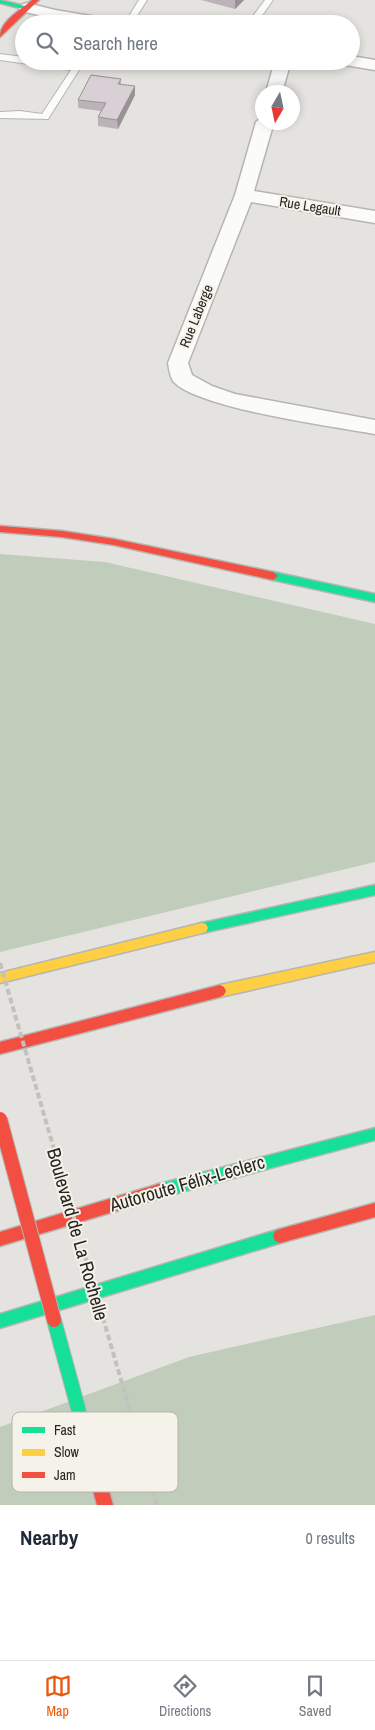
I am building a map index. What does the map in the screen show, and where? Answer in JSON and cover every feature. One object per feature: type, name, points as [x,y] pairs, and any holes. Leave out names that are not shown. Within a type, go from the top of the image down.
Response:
[{"type":"main road","points":[[0,1],[31,4]]},
{"type":"main road","points":[[19,15],[31,4]]},
{"type":"main road","points":[[0,35],[15,19]]},
{"type":"main road","points":[[0,529],[62,534],[114,542],[375,598]]},
{"type":"main road","points":[[0,978],[218,924],[375,890]]},
{"type":"main road","points":[[0,1048],[195,997],[375,957]]},
{"type":"main road","points":[[0,1119],[80,1412]]},
{"type":"main road","name":"Autoroute Félix-Leclerc","points":[[0,1239],[205,1178],[375,1134]]},
{"type":"main road","points":[[0,1321],[219,1252],[375,1210]]},
{"type":"main road","points":[[102,1492],[105,1505]]},
{"type":"street","points":[[31,4],[55,15]]},
{"type":"street","points":[[360,61],[374,62]]},
{"type":"street","points":[[276,85],[280,70]]},
{"type":"street","name":"Rue Laberge","points":[[263,130],[244,195],[178,362],[182,378],[204,391],[232,400],[375,427]]},
{"type":"street","name":"Rue Legault","points":[[244,195],[375,217]]},
{"type":"lane","points":[[134,15],[143,0]]},
{"type":"lane","points":[[258,15],[269,0]]},
{"type":"lane","points":[[0,56],[15,58]]},
{"type":"lane","points":[[0,114],[46,117],[76,70]]},
{"type":"path","name":"Boulevard de La Rochelle","points":[[0,963],[130,1412]]},
{"type":"path","name":"Boulevard de La Rochelle","points":[[154,1492],[158,1505]]},
{"type":"green space","points":[[0,554],[105,562],[375,624],[375,862],[0,952]]},
{"type":"green space","points":[[375,1315],[375,1505],[0,1505],[0,1427],[12,1423],[12,1492],[178,1492],[178,1412],[40,1412],[189,1357]]},
{"type":"building","points":[[91,75],[121,79],[118,84],[135,86],[117,120],[98,117],[106,103],[78,100]]},
{"type":"traffic: fast","points":[[0,1],[27,8]]},
{"type":"traffic: fast","points":[[273,576],[375,598]]},
{"type":"traffic: fast","points":[[202,928],[375,890]]},
{"type":"traffic: fast","points":[[159,1191],[375,1134]]},
{"type":"traffic: fast","points":[[0,1321],[280,1236]]},
{"type":"traffic: fast","points":[[54,1320],[79,1412]]},
{"type":"traffic: slow","points":[[0,978],[202,928]]},
{"type":"traffic: slow","points":[[220,991],[375,957]]},
{"type":"traffic: jam","points":[[19,15],[36,0]]},
{"type":"traffic: jam","points":[[0,35],[15,18]]},
{"type":"traffic: jam","points":[[0,529],[62,534],[114,542],[273,576]]},
{"type":"traffic: jam","points":[[0,1048],[220,991]]},
{"type":"traffic: jam","points":[[0,1119],[54,1320]]},
{"type":"traffic: jam","points":[[0,1239],[159,1191]]},
{"type":"traffic: jam","points":[[280,1236],[375,1210]]},
{"type":"traffic: jam","points":[[101,1492],[105,1505]]}]
